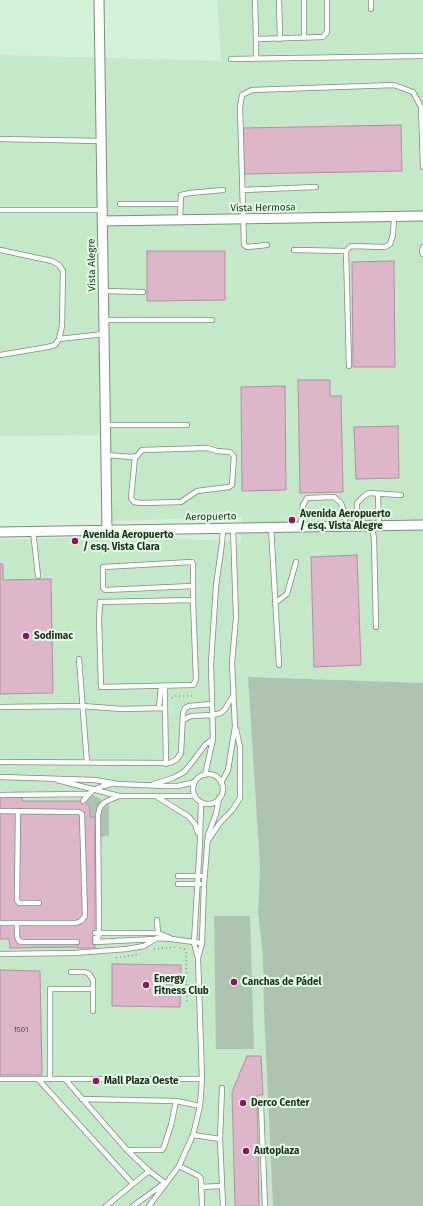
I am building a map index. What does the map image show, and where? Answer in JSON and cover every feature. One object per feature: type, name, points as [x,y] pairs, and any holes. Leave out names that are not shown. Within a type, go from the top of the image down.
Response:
[{"type":"street","name":"Vista Alegre","points":[[99,0],[107,530]]},
{"type":"street","name":"Vista Hermosa","points":[[102,221],[423,216]]},
{"type":"street","name":"Aeropuerto","points":[[0,532],[423,525]]},
{"type":"lane","points":[[255,0],[256,58]]},
{"type":"lane","points":[[279,0],[280,39]]},
{"type":"lane","points":[[304,0],[304,38]]},
{"type":"lane","points":[[256,39],[322,37],[327,32],[327,0]]},
{"type":"lane","points":[[371,0],[371,9]]},
{"type":"lane","points":[[231,59],[378,58],[423,56]]},
{"type":"lane","points":[[267,245],[247,247],[244,245],[240,107],[242,95],[252,90],[394,85],[413,92],[421,107],[423,167]]},
{"type":"lane","points":[[0,139],[101,140]]},
{"type":"lane","points":[[243,190],[316,187]]},
{"type":"lane","points":[[180,220],[181,195],[223,190]]},
{"type":"lane","points":[[120,204],[180,204]]},
{"type":"lane","points":[[0,210],[102,210]]},
{"type":"lane","points":[[294,250],[346,250],[351,246],[385,247],[390,244],[393,235],[394,216]]},
{"type":"lane","points":[[423,248],[423,254]]},
{"type":"lane","points":[[0,250],[52,261],[59,265],[63,270],[62,326],[59,339],[55,345],[48,348],[0,355]]},
{"type":"lane","points":[[346,250],[349,366]]},
{"type":"lane","points":[[104,290],[143,292]]},
{"type":"lane","points":[[104,320],[212,320]]},
{"type":"lane","points":[[59,339],[104,334]]},
{"type":"lane","points":[[106,425],[187,425]]},
{"type":"lane","points":[[106,455],[135,457],[142,450],[150,449],[208,448],[217,451],[230,452],[234,456],[232,485],[229,487],[197,490],[181,502],[134,502],[131,498],[135,457]]},
{"type":"lane","points":[[357,526],[357,503],[360,498],[369,493],[401,495]]},
{"type":"lane","points":[[376,628],[374,539],[378,494]]},
{"type":"lane","points":[[300,527],[303,505],[307,498],[334,497],[341,503],[344,511],[346,526]]},
{"type":"lane","points":[[271,527],[279,665]]},
{"type":"lane","points":[[205,775],[213,739],[211,652],[216,586],[223,528]]},
{"type":"lane","points":[[221,783],[228,770],[235,727],[232,654],[236,617],[233,528]]},
{"type":"lane","points":[[33,531],[38,576]]},
{"type":"lane","points":[[193,586],[105,590],[103,588],[102,570],[105,566],[190,561],[193,564],[196,683],[193,685],[102,687],[99,603],[193,600]]},
{"type":"lane","points":[[275,603],[287,594],[296,562]]},
{"type":"lane","points":[[79,659],[87,763]]},
{"type":"lane","points":[[163,686],[166,764]]},
{"type":"lane","points":[[163,686],[163,707]]},
{"type":"lane","points":[[183,720],[191,716],[221,713],[234,695]]},
{"type":"lane","points":[[0,762],[170,763],[177,759],[181,753],[184,710],[187,706],[212,704]]},
{"type":"lane","points":[[0,707],[82,706],[122,709],[163,707]]},
{"type":"lane","points":[[206,844],[215,829],[233,809],[240,798],[240,748],[235,727]]},
{"type":"lane","points":[[150,785],[173,778],[184,772],[205,745],[213,739]]},
{"type":"lane","points":[[198,958],[202,943],[206,844],[209,830],[216,814],[222,789],[219,780],[212,775],[205,775],[197,779],[193,789],[195,796],[201,802],[204,804],[213,803],[219,798]]},
{"type":"lane","points":[[0,776],[96,780],[118,784],[178,786],[195,782]]},
{"type":"lane","points":[[49,778],[119,796],[195,796]]},
{"type":"lane","points":[[84,801],[88,794],[93,790],[103,786],[118,784]]},
{"type":"lane","points":[[0,795],[88,794]]},
{"type":"lane","points":[[95,938],[98,938],[100,935],[98,815],[100,807],[105,802],[119,796]]},
{"type":"lane","points":[[156,797],[188,816],[195,824],[200,841]]},
{"type":"lane","points":[[149,1206],[179,1166],[193,1135],[200,1106],[202,1079],[198,958],[194,943],[201,802]]},
{"type":"lane","points":[[0,811],[78,812],[82,814],[85,916],[81,921],[76,923],[0,923]]},
{"type":"lane","points":[[18,811],[17,900],[19,903],[39,903]]},
{"type":"lane","points":[[178,876],[204,876]]},
{"type":"lane","points":[[178,884],[204,884]]},
{"type":"lane","points":[[157,920],[157,936]]},
{"type":"lane","points":[[17,923],[17,936],[19,941],[22,942],[77,942]]},
{"type":"lane","points":[[95,938],[157,936],[194,943],[202,943]]},
{"type":"lane","points":[[95,938],[157,936]]},
{"type":"lane","points":[[0,954],[74,953],[127,949],[144,946],[157,936]]},
{"type":"lane","points":[[72,972],[85,972],[90,974],[93,980],[93,1011]]},
{"type":"lane","points":[[50,1079],[50,989],[93,989]]},
{"type":"lane","points":[[0,1079],[202,1079]]},
{"type":"lane","points":[[38,1079],[132,1184]]},
{"type":"lane","points":[[65,1079],[127,1150],[149,1171],[165,1183]]},
{"type":"lane","points":[[222,1088],[220,1139],[223,1206]]},
{"type":"lane","points":[[82,1099],[176,1101],[200,1106]]},
{"type":"lane","points":[[127,1150],[162,1150],[171,1125],[176,1101]]},
{"type":"lane","points":[[261,1105],[265,1206]]},
{"type":"lane","points":[[193,1135],[220,1139]]},
{"type":"lane","points":[[179,1166],[199,1176],[202,1206]]},
{"type":"lane","points":[[106,1206],[149,1171]]},
{"type":"lane","points":[[133,1206],[165,1183]]},
{"type":"lane","points":[[201,1187],[222,1186]]},
{"type":"path","points":[[163,707],[174,696],[196,696]]},
{"type":"path","points":[[151,949],[177,947],[184,949],[186,952],[187,1003]]},
{"type":"path","points":[[114,958],[137,955],[144,952]]},
{"type":"shaded area","points":[[217,0],[423,0],[423,683],[248,677],[260,867],[258,885],[263,957],[273,1206],[0,1206],[0,540],[158,535],[179,539],[241,543],[242,517],[108,521],[107,435],[0,436],[0,55],[221,61]]},
{"type":"shaded area","points":[[248,677],[423,683],[423,1206],[273,1206],[263,957],[258,911],[260,867]]},
{"type":"shaded area","points":[[93,795],[102,800],[98,806],[95,817],[90,817],[90,809],[86,802]]},
{"type":"shaded area","points":[[109,804],[109,836],[100,837],[101,813],[105,806]]},
{"type":"shaded area","name":"Canchas de Pádel","points":[[214,916],[250,916],[254,1049],[216,1049]]},
{"type":"building","points":[[401,125],[402,171],[244,174],[243,128]]},
{"type":"building","points":[[147,251],[225,251],[225,300],[147,301]]},
{"type":"building","points":[[394,261],[395,367],[353,367],[352,262]]},
{"type":"building","points":[[298,380],[330,380],[330,396],[341,396],[343,492],[300,493]]},
{"type":"building","points":[[285,386],[286,490],[242,491],[241,387]]},
{"type":"building","points":[[398,426],[399,478],[356,479],[354,427]]},
{"type":"building","points":[[357,555],[361,665],[314,667],[311,557]]},
{"type":"building","name":"Sodimac","points":[[0,564],[3,564],[3,580],[51,579],[53,693],[0,694]]},
{"type":"building","points":[[22,792],[22,801],[85,802],[90,808],[90,817],[95,817],[95,948],[10,948],[9,939],[0,939],[0,793]]},
{"type":"building","name":"Energy Fitness Club","points":[[112,964],[181,965],[180,1007],[112,1006]]},
{"type":"building","points":[[0,970],[40,971],[42,1075],[0,1075]]},
{"type":"building","name":"Autoplaza","points":[[247,1056],[261,1056],[263,1095],[257,1095],[259,1206],[235,1206],[232,1092]]},
{"type":"place","name":"Avenida Aeropuerto / esq. Vista Alegre","points":[[292,520]]},
{"type":"place","name":"Avenida Aeropuerto / esq. Vista Clara","points":[[75,541]]},
{"type":"place","name":"Sodimac","points":[[26,636]]},
{"type":"place","name":"Canchas de Pádel","points":[[234,982]]},
{"type":"place","name":"Energy Fitness Club","points":[[146,985]]},
{"type":"place","name":"Mall Plaza Oeste","points":[[96,1081]]},
{"type":"place","name":"Derco Center","points":[[243,1103]]},
{"type":"place","name":"Autoplaza","points":[[246,1151]]}]
